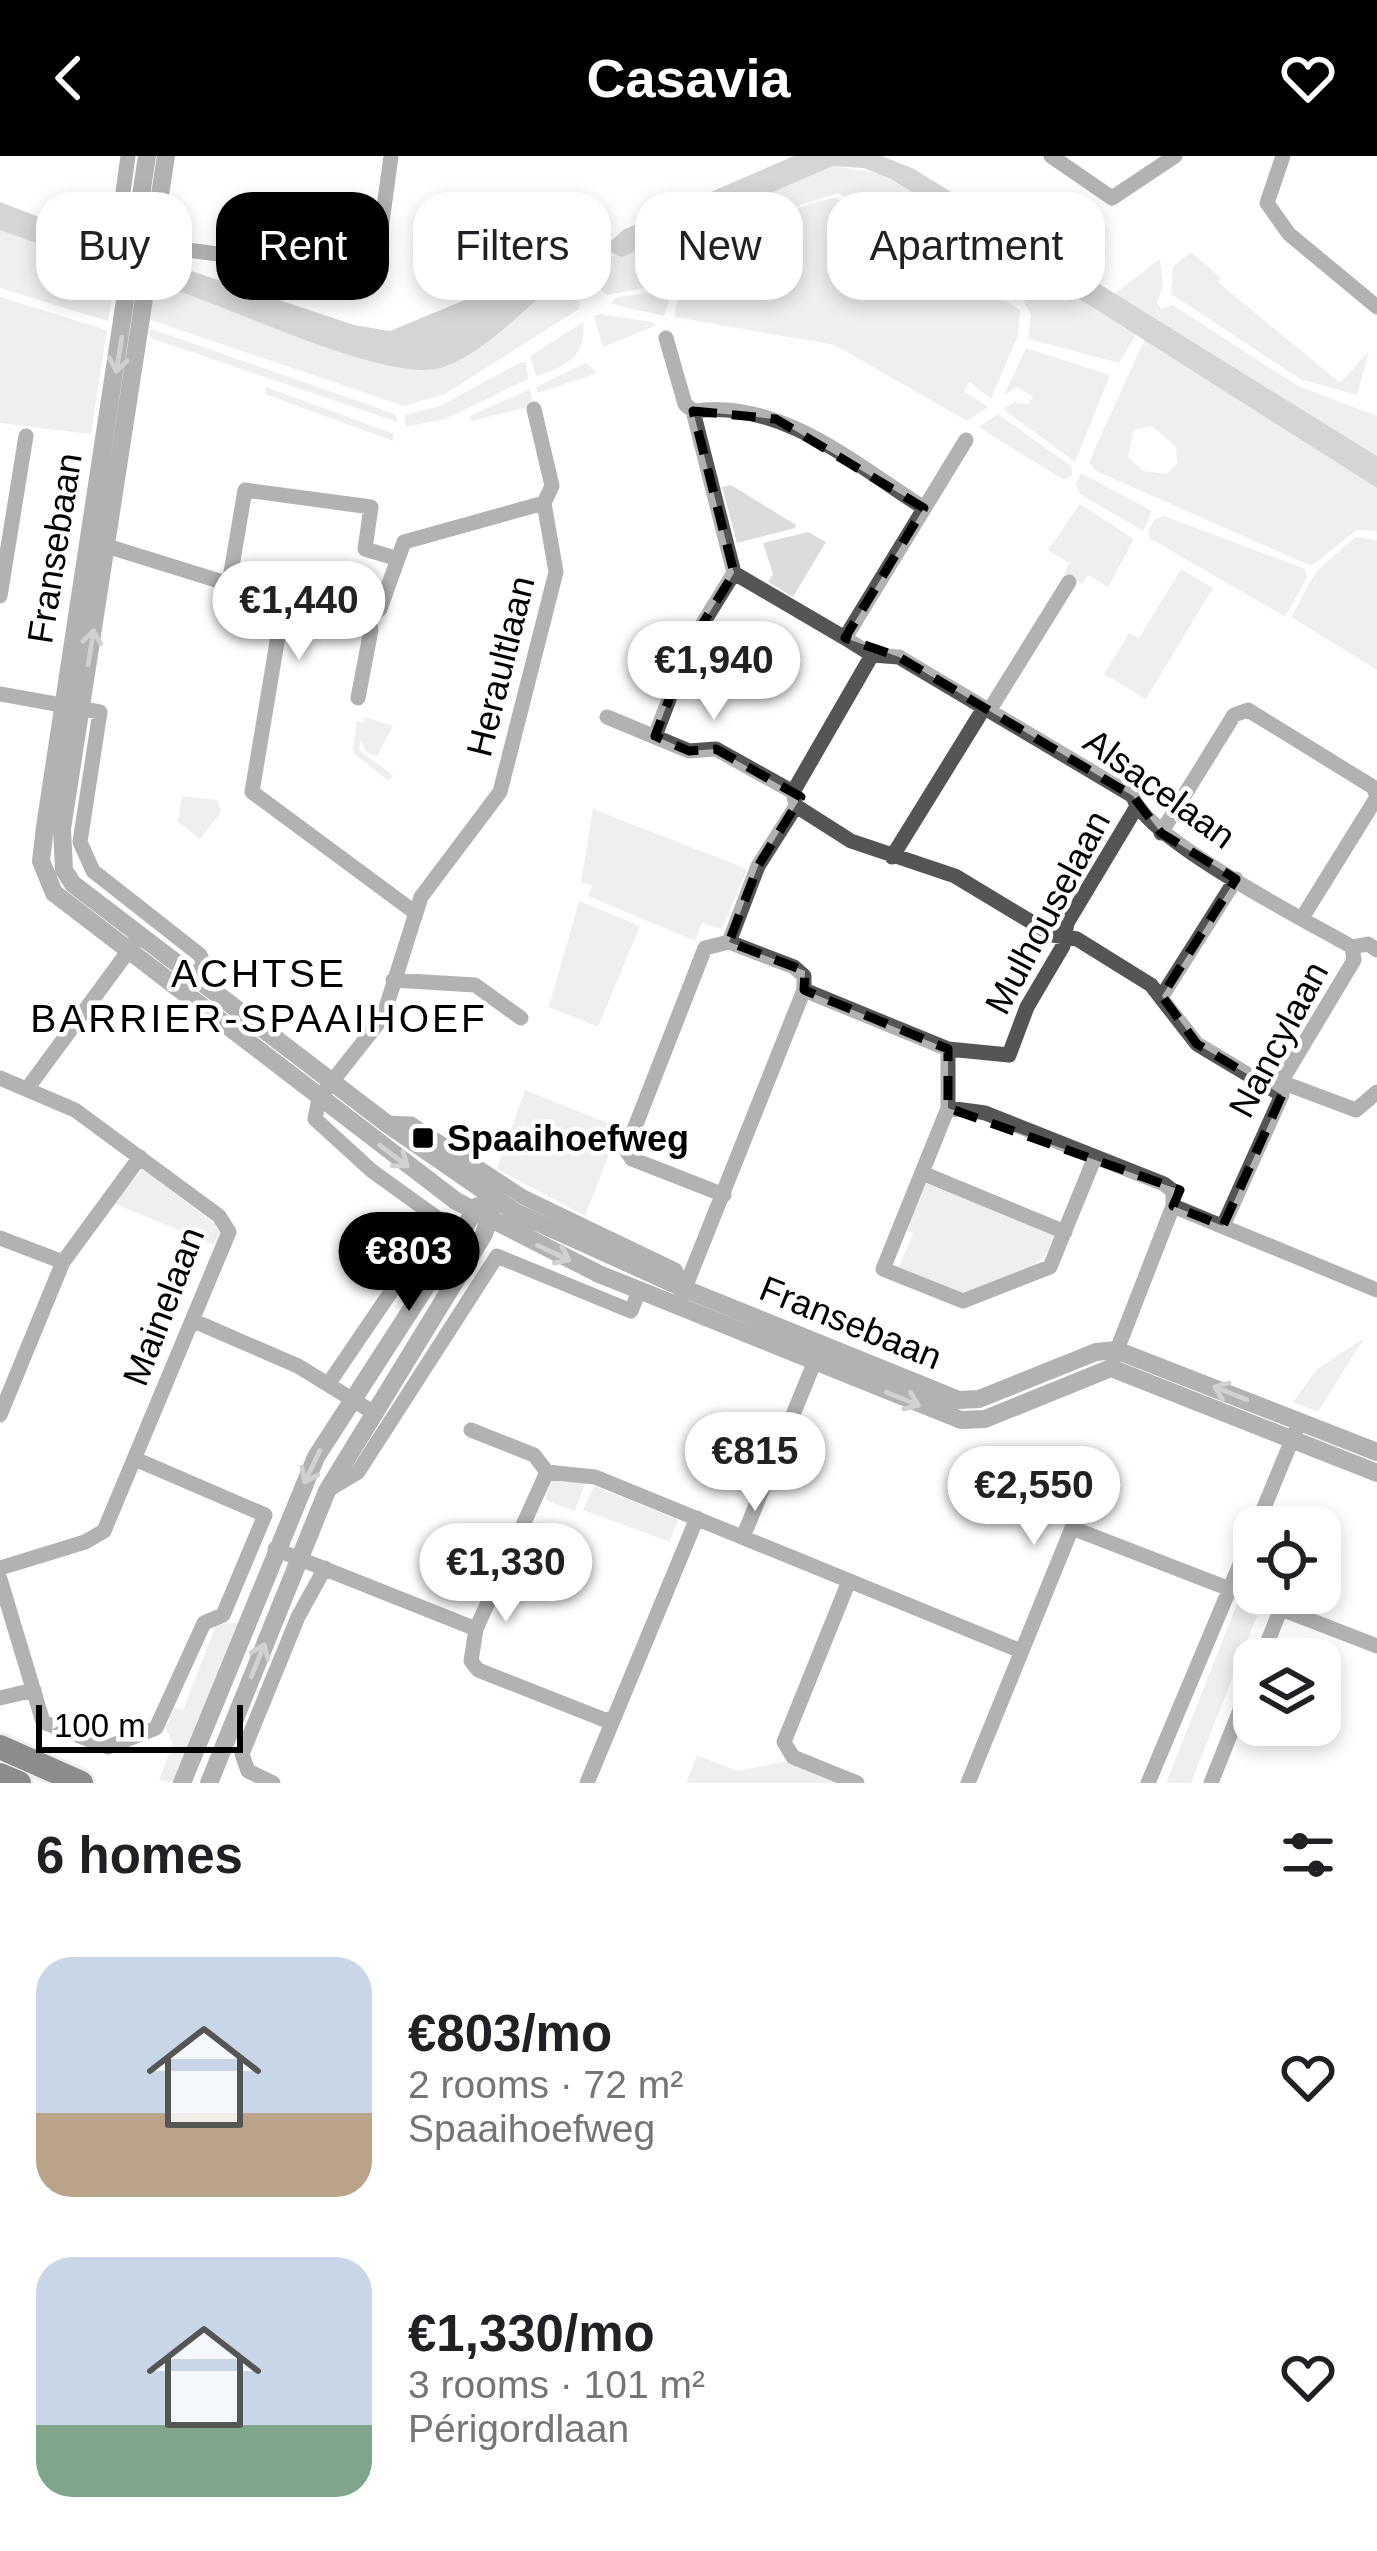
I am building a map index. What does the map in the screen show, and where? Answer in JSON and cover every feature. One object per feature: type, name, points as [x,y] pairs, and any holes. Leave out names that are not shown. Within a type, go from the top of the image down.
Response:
[{"type":"main road","points":[[0,1747],[81,1783]]},
{"type":"main road","points":[[0,1775],[20,1783]]},
{"type":"street","name":"Fransebaan","points":[[123,192],[128,156]]},
{"type":"street","name":"Fransebaan","points":[[142,192],[147,156]]},
{"type":"street","name":"Fransebaan","points":[[162,192],[166,156]]},
{"type":"street","points":[[192,251],[249,258],[292,238],[379,244],[391,156]]},
{"type":"street","points":[[1051,156],[1112,199],[1175,156]]},
{"type":"street","points":[[1283,156],[1267,203],[1289,234],[1377,307]]},
{"type":"street","name":"Fransebaan","points":[[126,300],[87,542],[62,829],[64,870],[73,884],[134,944],[326,1090],[386,1124],[493,1198],[681,1298],[818,1354],[959,1400],[979,1400],[1096,1352],[1113,1359]]},
{"type":"street","name":"Fransebaan","points":[[72,708],[108,545],[147,300]]},
{"type":"street","points":[[655,736],[690,644],[734,573],[694,411],[685,404],[666,338]]},
{"type":"street","name":"Heraultlaan","points":[[326,1090],[383,1017],[413,911],[500,792],[556,572],[544,502],[552,486],[534,409]]},
{"type":"street","points":[[694,411],[711,409],[776,419],[925,508]]},
{"type":"street","points":[[0,596],[26,436]]},
{"type":"street","points":[[845,638],[966,440]]},
{"type":"street","points":[[229,584],[245,490],[371,507],[364,549],[395,558]]},
{"type":"street","points":[[87,542],[229,584],[333,626],[368,619],[380,609],[404,542],[544,502]]},
{"type":"street","name":"Alsacelaan","points":[[734,573],[872,655],[898,657],[1133,796],[1136,808],[1161,833],[1236,879],[1352,947],[1368,944],[1377,950]]},
{"type":"street","points":[[892,857],[1069,582]]},
{"type":"street","points":[[283,606],[252,792],[413,911]]},
{"type":"street","points":[[358,698],[371,630],[368,619]]},
{"type":"street","points":[[729,942],[758,866],[872,655]]},
{"type":"street","points":[[0,694],[72,708]]},
{"type":"street","name":"Fransebaan","points":[[72,708],[100,712],[80,842],[93,872],[200,955],[204,964],[194,977]]},
{"type":"street","points":[[1161,833],[1234,715],[1248,710],[1373,787],[1377,797],[1302,918]]},
{"type":"street","points":[[607,717],[689,751],[716,749],[851,841],[955,875],[1162,996],[1198,1044],[1281,1089],[1356,1110],[1375,1100]]},
{"type":"street","name":"Mulhouselaan","points":[[948,1049],[1009,1055],[1067,923],[1136,808]]},
{"type":"street","points":[[1162,996],[1236,879]]},
{"type":"street","points":[[681,1298],[724,1195],[804,990],[804,976],[794,967],[716,941],[705,948],[626,1150],[632,1159],[724,1195]]},
{"type":"street","name":"Fransebaan","points":[[134,944],[194,977],[472,1209],[639,1291],[681,1298]]},
{"type":"street","points":[[27,1090],[134,944]]},
{"type":"street","name":"Nancylaan","points":[[1223,1226],[1281,1089],[1354,960],[1352,947]]},
{"type":"street","points":[[393,980],[475,985],[521,1018]]},
{"type":"street","points":[[804,990],[948,1049],[948,1108],[878,1266],[964,1301],[1050,1267],[1095,1157]]},
{"type":"street","name":"Mainelaan","points":[[0,1078],[76,1109],[227,1224],[222,1252],[194,1322],[104,1531],[86,1542],[0,1568]]},
{"type":"street","name":"Fransebaan","points":[[326,1090],[315,1119],[322,1130],[436,1217],[421,1249],[329,1383]]},
{"type":"street","points":[[948,1108],[986,1113],[1173,1191],[1173,1206],[1113,1359],[1296,1430],[1377,1452]]},
{"type":"street","points":[[386,1124],[411,1124],[524,1197],[675,1270],[681,1298]]},
{"type":"street","points":[[0,1415],[63,1262],[140,1157]]},
{"type":"street","points":[[922,1173],[1065,1232]]},
{"type":"street","points":[[182,1783],[316,1456],[472,1209],[493,1198]]},
{"type":"street","points":[[209,1783],[327,1491],[371,1411],[491,1220],[493,1198]]},
{"type":"street","points":[[1173,1206],[1377,1290]]},
{"type":"street","points":[[0,1238],[63,1262]]},
{"type":"street","name":"Fransebaan","points":[[327,1491],[358,1472],[497,1256],[631,1311],[639,1291]]},
{"type":"street","points":[[194,1322],[329,1383],[371,1411]]},
{"type":"street","points":[[743,1537],[818,1354]]},
{"type":"street","points":[[471,1430],[534,1455],[547,1472],[595,1477],[1021,1651]]},
{"type":"street","points":[[1296,1430],[1377,1473]]},
{"type":"street","points":[[1265,1506],[1296,1430]]},
{"type":"street","points":[[0,1579],[43,1722],[108,1747],[156,1728],[204,1623],[223,1616],[265,1515],[135,1459]]},
{"type":"street","points":[[547,1472],[470,1648],[478,1670],[605,1720],[613,1718]]},
{"type":"street","points":[[587,1783],[697,1519]]},
{"type":"street","points":[[968,1783],[1072,1528],[1231,1586]]},
{"type":"street","points":[[275,1549],[476,1629]]},
{"type":"street","points":[[273,1783],[248,1771],[243,1762],[298,1617],[325,1568]]},
{"type":"street","points":[[848,1581],[784,1742],[793,1757],[857,1783]]},
{"type":"street","points":[[1148,1783],[1233,1581]]},
{"type":"street","points":[[1298,1614],[1377,1646]]},
{"type":"street","points":[[0,1698],[34,1690]]},
{"type":"street","points":[[1211,1783],[1233,1728]]},
{"type":"highlighted area","points":[[693,411],[776,419],[924,508],[845,638],[899,657],[1133,796],[1161,833],[1236,879],[1162,996],[1197,1044],[1282,1095],[1223,1226],[1173,1206],[1180,1190],[948,1108],[948,1049],[804,990],[805,971],[729,942],[758,866],[801,797],[716,749],[689,751],[655,736],[690,644],[734,573]]},
{"type":"shaded area","points":[[794,156],[882,156],[951,192],[911,192],[864,168],[833,166],[773,192],[711,192]]},
{"type":"shaded area","points":[[833,166],[882,174],[911,192],[827,192],[827,197],[803,205],[803,192],[769,192]]},
{"type":"shaded area","points":[[827,200],[827,300],[1005,300],[1020,310],[1018,335],[991,399],[970,382],[964,391],[988,407],[967,421],[835,345],[675,317],[679,300],[803,300],[803,207]]},
{"type":"shaded area","points":[[0,202],[36,216],[36,243],[0,230]]},
{"type":"shaded area","points":[[635,225],[635,251],[622,257],[611,253],[611,241]]},
{"type":"shaded area","points":[[0,230],[36,243],[36,299],[0,288]]},
{"type":"shaded area","points":[[635,247],[635,290],[611,294],[612,256]]},
{"type":"shaded area","points":[[1191,252],[1221,278],[1218,282],[1340,383],[1369,351],[1357,395],[1300,379],[1171,294],[1173,266]]},
{"type":"shaded area","points":[[1160,259],[1163,286],[1157,302],[1161,309],[1173,305],[1298,386],[1377,416],[1377,456],[1114,294]]},
{"type":"shaded area","points":[[192,271],[216,279],[216,300],[279,300],[354,325],[390,331],[465,300],[536,300],[460,360],[420,370],[353,356],[192,297]]},
{"type":"shaded area","points":[[1105,287],[1377,456],[1377,488],[1081,300],[1105,300]]},
{"type":"shaded area","points":[[635,295],[635,300],[669,300],[664,316],[611,304],[615,298]]},
{"type":"shaded area","points":[[0,297],[107,330],[91,434],[0,423]]},
{"type":"shaded area","points":[[192,297],[353,356],[420,370],[444,367],[491,339],[536,300],[579,300],[579,309],[445,394],[404,406],[148,319],[151,300]]},
{"type":"shaded area","points":[[39,300],[112,300],[108,321]]},
{"type":"shaded area","points":[[1023,300],[1084,300],[1137,333],[1119,363],[1028,339],[1031,314]]},
{"type":"shaded area","points":[[594,316],[657,325],[603,347]]},
{"type":"shaded area","points":[[583,322],[582,343],[573,358],[536,376],[530,356]]},
{"type":"shaded area","points":[[149,328],[395,414],[398,422],[150,338]]},
{"type":"shaded area","points":[[1145,338],[1377,488],[1377,531],[1357,530],[1311,566],[1096,471],[1089,462]],"holes":[[[1152,426],[1176,447],[1177,464],[1166,474],[1143,471],[1128,457],[1134,430]]]},
{"type":"shaded area","points":[[1026,348],[1110,375],[1075,462],[1003,409],[1014,402],[1028,404],[1033,397],[1017,387],[1004,395]]},
{"type":"shaded area","points":[[526,362],[528,379],[445,419],[405,427],[405,415],[440,406]]},
{"type":"shaded area","points":[[586,363],[598,373],[538,393],[536,387]]},
{"type":"shaded area","points":[[266,387],[394,434],[393,441],[265,394]]},
{"type":"shaded area","points":[[530,389],[533,406],[471,421],[470,416]]},
{"type":"shaded area","points":[[998,414],[1071,466],[1072,475],[1064,480],[978,427]]},
{"type":"shaded area","points":[[1081,473],[1152,511],[1143,531],[1080,494],[1076,485]]},
{"type":"shaded area","points":[[731,485],[795,528],[737,543],[722,487]]},
{"type":"shaded area","points":[[1080,504],[1134,539],[1108,587],[1088,575],[1082,584],[1064,573],[1069,563],[1048,550]]},
{"type":"shaded area","points":[[1164,516],[1305,569],[1307,577],[1288,612],[1284,616],[1151,539],[1147,533],[1155,519]]},
{"type":"shaded area","points":[[808,532],[826,542],[793,597],[768,582],[773,574],[763,543]]},
{"type":"shaded area","points":[[1355,537],[1377,540],[1377,670],[1291,617],[1316,572]]},
{"type":"shaded area","points":[[1181,569],[1213,588],[1146,699],[1104,674],[1129,633],[1139,638]]},
{"type":"shaded area","points":[[365,717],[393,726],[377,756],[366,752],[361,740],[359,750],[393,775],[389,781],[353,753],[357,721],[364,723]]},
{"type":"shaded area","points":[[182,796],[217,800],[221,812],[200,839],[178,822]]},
{"type":"shaded area","points":[[593,809],[747,869],[722,929],[702,923],[695,941],[588,896],[592,886],[581,882]]},
{"type":"shaded area","points":[[579,901],[640,926],[598,1027],[549,1007]]},
{"type":"shaded area","points":[[525,1090],[610,1124],[602,1145],[611,1149],[585,1216],[497,1169]]},
{"type":"shaded area","points":[[143,1169],[215,1224],[219,1233],[214,1245],[113,1203]]},
{"type":"shaded area","points":[[925,1183],[1057,1235],[1031,1267],[968,1295],[899,1267],[913,1233],[906,1230]]},
{"type":"shaded area","points":[[1364,1338],[1318,1412],[1293,1402],[1317,1369]]},
{"type":"shaded area","points":[[551,1479],[585,1483],[575,1511],[545,1500]]},
{"type":"shaded area","points":[[594,1486],[678,1520],[670,1542],[583,1510]]},
{"type":"shaded area","points":[[1233,1614],[1254,1614],[1257,1616],[1248,1638],[1233,1638],[1233,1677],[1191,1783],[1166,1783]]},
{"type":"shaded area","points":[[241,1622],[175,1783],[159,1780],[173,1744],[166,1729],[174,1708],[183,1710],[216,1625]]},
{"type":"shaded area","points":[[697,1755],[737,1771],[788,1761],[842,1783],[686,1783]]},
{"type":"place","name":"Spaaihoefweg","points":[[423,1138]]},
{"type":"district","name":"ACHTSE BARRIER-SPAAIHOEF","points":[[259,996]]}]
